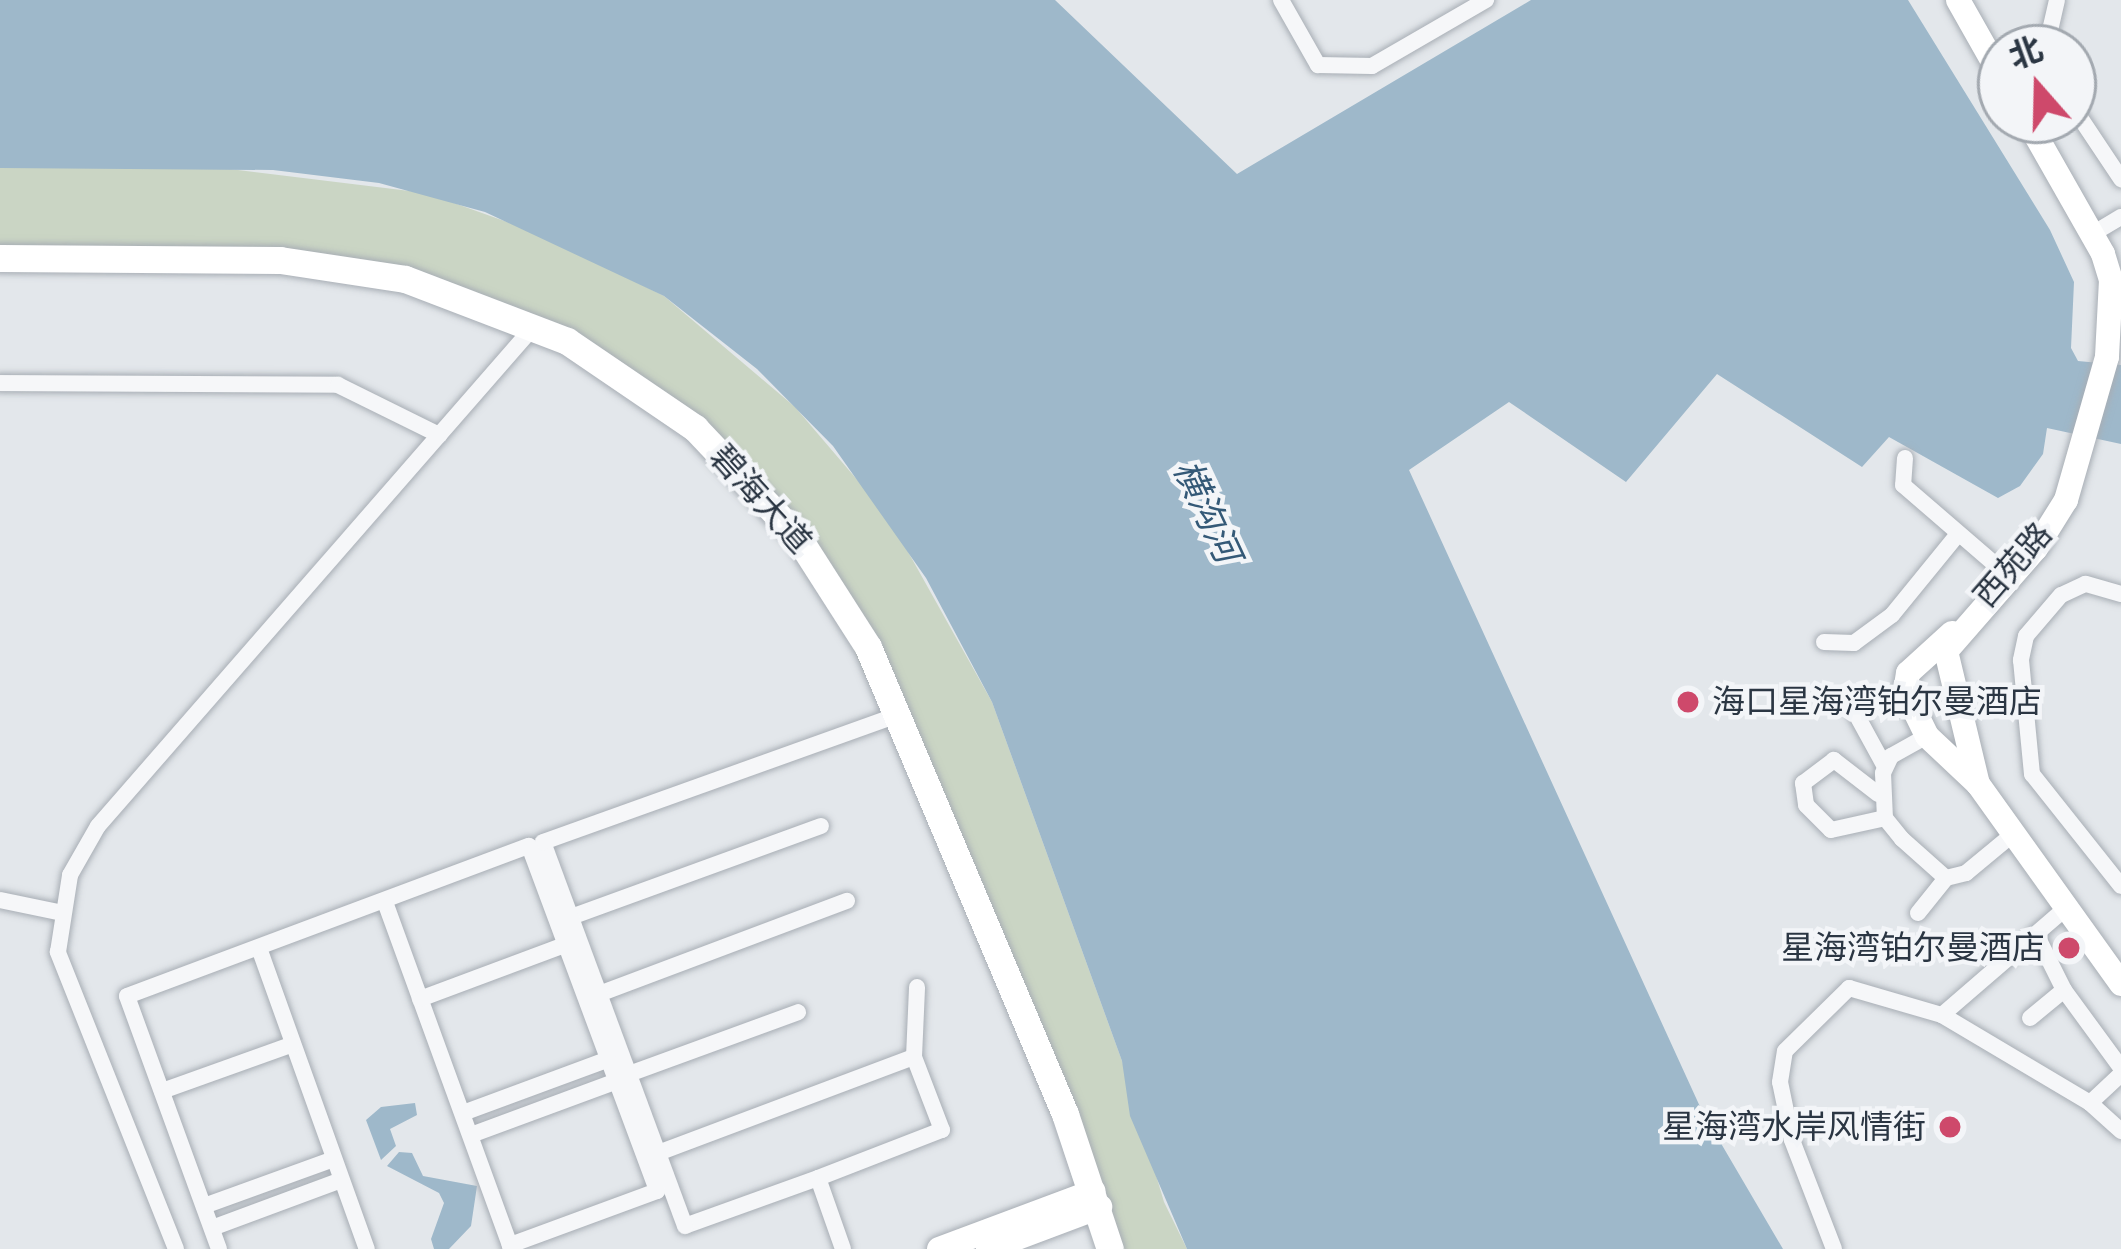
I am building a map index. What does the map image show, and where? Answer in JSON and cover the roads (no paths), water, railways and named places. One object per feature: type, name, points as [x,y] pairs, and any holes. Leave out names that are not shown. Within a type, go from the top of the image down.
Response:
[{"type":"main road","points":[[1958,0],[1977,34]]},
{"type":"main road","name":"西苑路","points":[[2041,144],[2094,232],[2111,280],[2107,357],[2081,469],[2043,539],[2006,574],[1946,650],[1978,784],[2121,984]]},
{"type":"main road","name":"碧海大道","points":[[0,262],[253,259],[355,268],[475,300],[567,341],[667,406],[754,485],[847,609],[1110,1249]]},
{"type":"main road","name":"碧海大道","points":[[0,262],[317,272],[422,292],[529,332],[652,405],[751,494],[841,617],[893,716]]},
{"type":"main road","points":[[1959,628],[1909,673],[1905,691],[1927,736],[1978,784]]},
{"type":"main road","points":[[939,1249],[1091,1201]]},
{"type":"main road","points":[[988,1249],[1091,1201]]},
{"type":"main road","name":"碧海大道","points":[[1091,1201],[1097,1249]]},
{"type":"street","points":[[1281,0],[1318,65],[1372,66],[1486,0]]},
{"type":"street","points":[[2097,143],[2121,179]]},
{"type":"street","points":[[2094,232],[2121,217]]},
{"type":"street","points":[[176,1249],[58,952],[70,875],[98,826],[529,332]]},
{"type":"street","points":[[0,383],[338,385],[439,435]]},
{"type":"street","points":[[1905,458],[1904,484],[2006,574]]},
{"type":"street","points":[[1824,642],[1854,643],[1892,615],[1958,534]]},
{"type":"street","points":[[2121,594],[2085,584],[2061,595],[2041,611],[2021,660],[2032,774],[2121,886]]},
{"type":"street","points":[[1850,703],[1885,767]]},
{"type":"street","points":[[219,1249],[127,996],[893,716]]},
{"type":"street","points":[[1927,736],[1885,767],[1878,794],[1885,818],[1946,878]]},
{"type":"street","points":[[1878,794],[1834,760],[1803,782],[1806,805],[1831,830],[1885,818]]},
{"type":"street","points":[[571,917],[821,826]]},
{"type":"street","points":[[1918,913],[1946,878],[1966,873],[2013,834]]},
{"type":"street","points":[[385,902],[511,1247],[657,1191],[599,994],[571,917],[536,844]]},
{"type":"street","points":[[536,844],[609,1059],[623,1077],[658,1153],[685,1226],[942,1130],[914,1057],[917,987]]},
{"type":"street","points":[[0,900],[63,913]]},
{"type":"street","points":[[599,994],[847,901]]},
{"type":"street","points":[[1942,1015],[2065,908]]},
{"type":"street","points":[[2036,934],[2064,989],[2121,1071],[2090,1102]]},
{"type":"street","points":[[420,999],[567,944]]},
{"type":"street","points":[[260,948],[367,1249]]},
{"type":"street","points":[[1834,1249],[1792,1140],[1780,1082],[1785,1052],[1849,988],[1942,1015],[2090,1102],[2121,1131]]},
{"type":"street","points":[[2030,1018],[2064,989]]},
{"type":"street","points":[[471,1135],[798,1012]]},
{"type":"street","points":[[163,1091],[293,1044]]},
{"type":"street","points":[[658,1153],[914,1057]]},
{"type":"street","points":[[463,1113],[609,1059]]},
{"type":"street","points":[[204,1206],[334,1160]]},
{"type":"street","points":[[818,1178],[843,1249]]},
{"type":"street","points":[[212,1228],[341,1180]]},
{"type":"water","name":"横沟河","points":[[0,0],[1055,0],[1237,174],[1531,0],[1908,0],[1977,112],[1977,144],[1997,144],[2050,230],[2074,282],[2071,348],[2078,361],[2121,365],[2121,444],[2047,428],[2043,454],[2020,486],[1998,498],[1889,437],[1862,467],[1717,374],[1626,482],[1509,402],[1409,470],[1702,1111],[1783,1249],[1187,1249],[1130,1116],[1122,1061],[992,702],[926,578],[833,446],[757,369],[664,296],[485,212],[379,183],[273,170],[0,168]]},
{"type":"water","points":[[415,1103],[417,1115],[390,1129],[396,1146],[381,1160],[366,1120],[381,1107]]},
{"type":"water","points":[[399,1152],[412,1153],[423,1176],[477,1186],[471,1226],[449,1249],[434,1249],[431,1239],[444,1203],[439,1193],[387,1166]]},
{"type":"place","name":"海口星海湾铂尔曼酒店","points":[[1688,702]]},
{"type":"place","name":"星海湾铂尔曼酒店","points":[[2069,948]]},
{"type":"place","name":"星海湾水岸风情街","points":[[1950,1127]]}]
